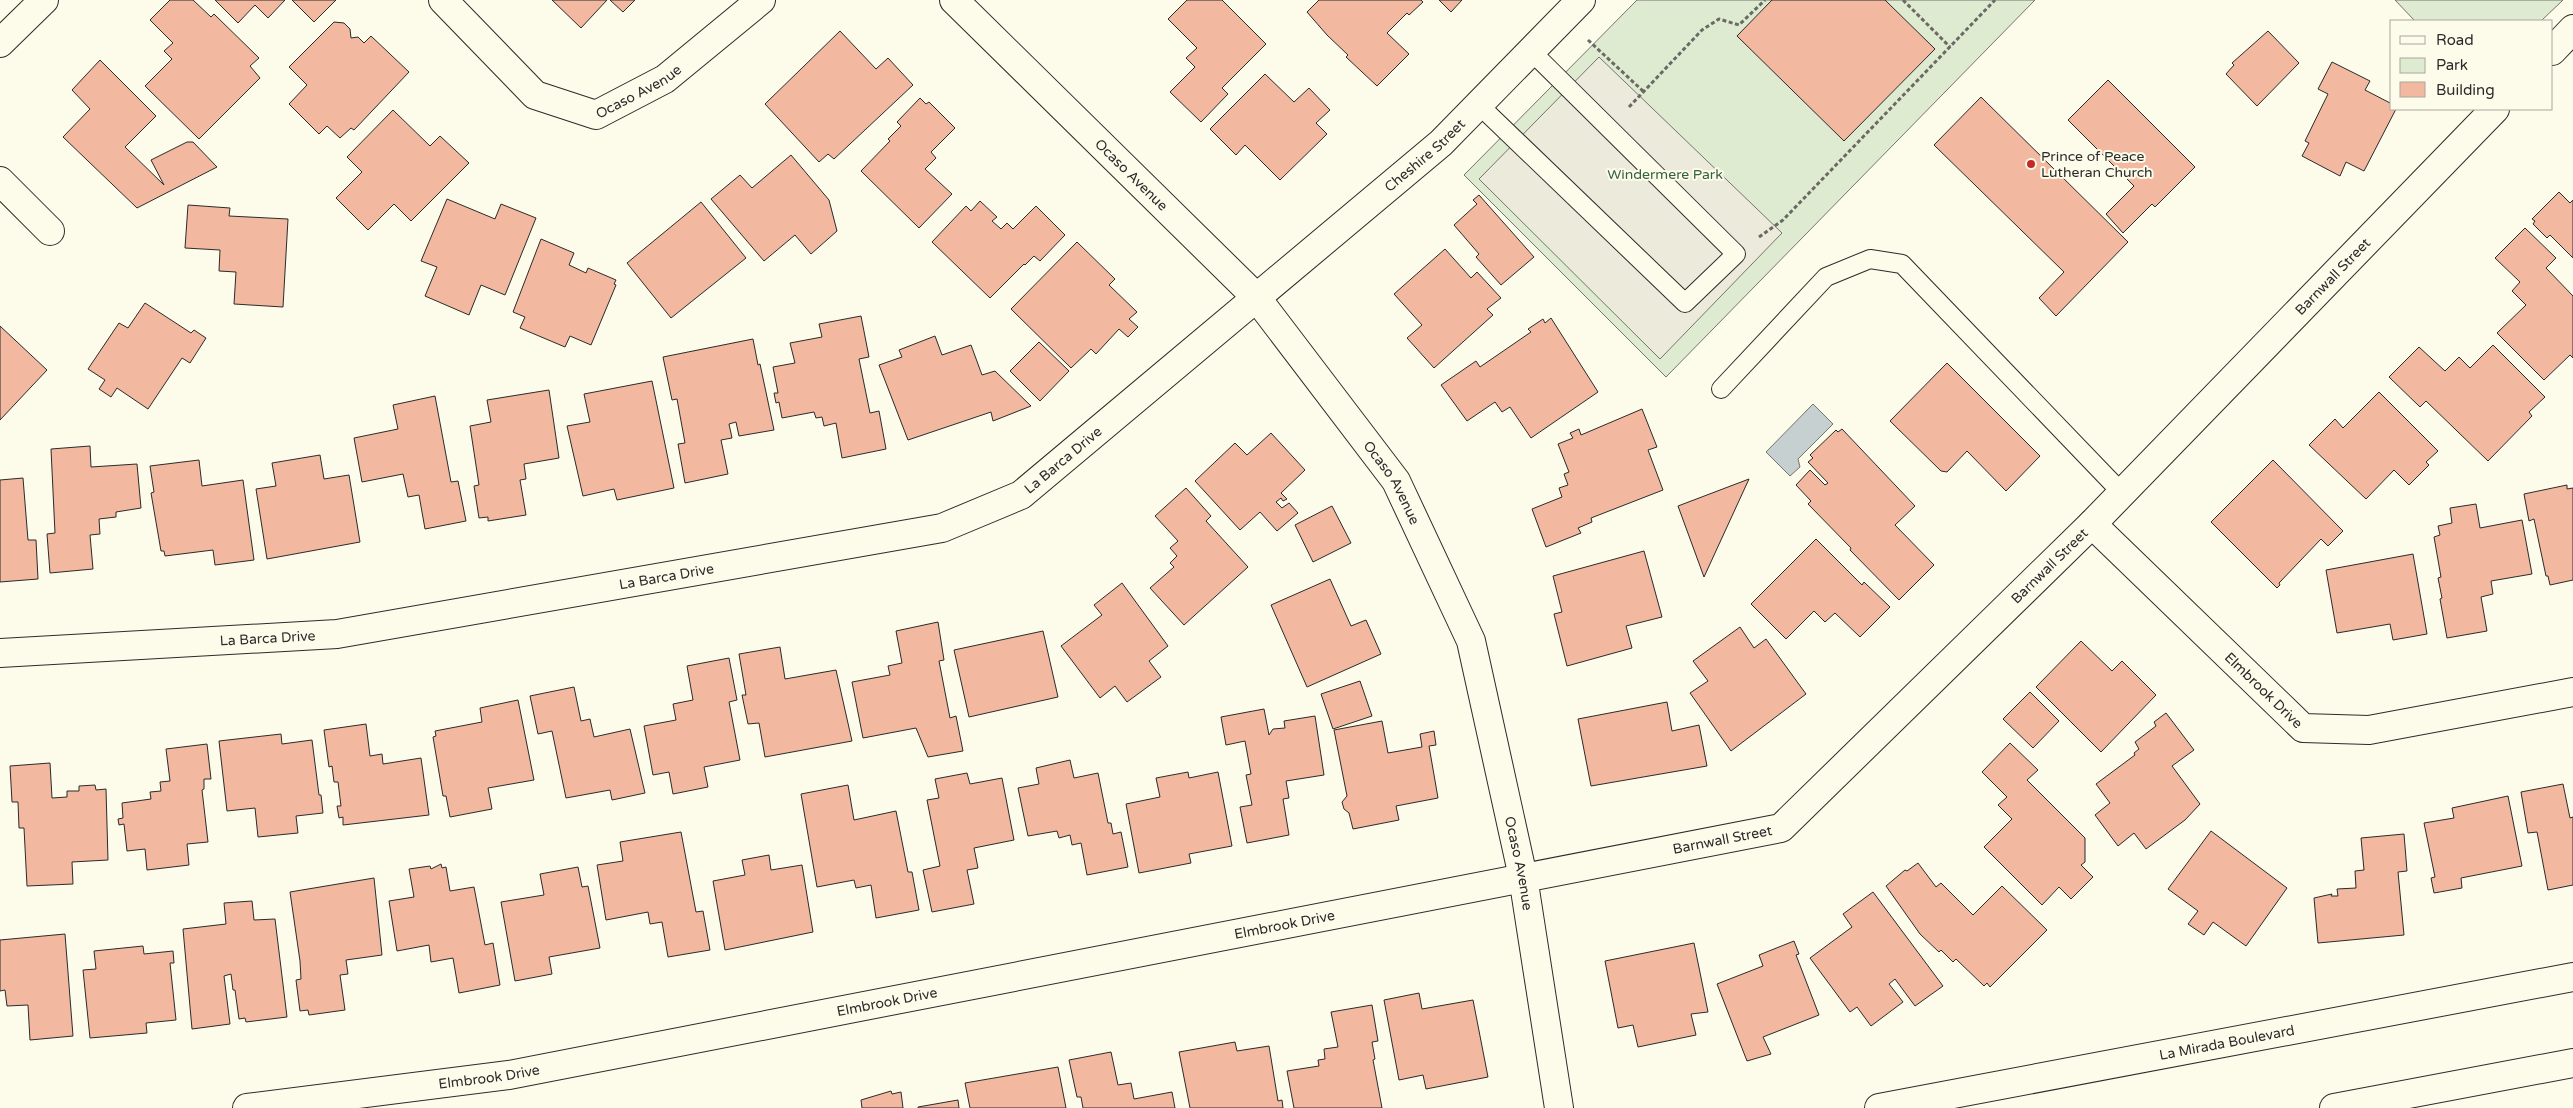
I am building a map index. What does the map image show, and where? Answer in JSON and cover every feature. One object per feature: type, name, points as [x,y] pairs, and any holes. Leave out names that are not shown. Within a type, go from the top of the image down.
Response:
[{"type":"street","points":[[0,43],[44,0]]},
{"type":"street","name":"Ocaso Avenue","points":[[443,0],[535,95],[596,115],[664,80],[762,0]]},
{"type":"street","name":"Ocaso Avenue","points":[[954,0],[1256,297],[1396,481],[1471,641],[1523,877],[1558,1108]]},
{"type":"street","name":"Cheshire Street","points":[[1256,297],[1441,143],[1572,9]]},
{"type":"street","name":"Barnwall Street","points":[[1523,877],[1782,828],[2092,524],[2494,110]]},
{"type":"street","points":[[0,181],[50,231]]},
{"type":"street","name":"La Barca Drive","points":[[0,653],[337,634],[942,528],[1021,495],[1256,297]]},
{"type":"street","name":"Elmbrook Drive","points":[[2092,524],[2303,728],[2369,730],[2573,692]]},
{"type":"street","name":"Elmbrook Drive","points":[[248,1108],[509,1075],[1523,877]]},
{"type":"street","name":"La Mirada Boulevard","points":[[1879,1108],[2573,977]]},
{"type":"street","points":[[2334,1108],[2573,1063]]},
{"type":"lane","points":[[1478,104],[1684,303],[1736,254],[1531,50]]},
{"type":"lane","points":[[1720,389],[1826,277],[1870,260],[1902,264],[2122,493]]},
{"type":"path","points":[[1608,126],[1644,92],[1702,30],[1718,19],[1739,25],[1765,0]]},
{"type":"path","points":[[1903,0],[1950,47]]},
{"type":"path","points":[[1736,254],[1783,220],[1995,0]]},
{"type":"path","points":[[1572,9],[1644,92]]},
{"type":"green space","name":"Windermere Park","points":[[1637,0],[2035,0],[1666,377],[1464,175]]},
{"type":"green space","points":[[2395,0],[2563,0],[2542,20],[2414,20]]},
{"type":"shaded area","points":[[1599,57],[1782,233],[1660,359],[1479,179]]},
{"type":"shaded area","points":[[1813,404],[1833,424],[1798,459],[1800,467],[1790,476],[1766,452]]},
{"type":"building","points":[[170,0],[193,0],[211,17],[214,14],[259,58],[250,66],[260,78],[199,139],[145,86],[172,59],[164,51],[173,43],[150,20]]},
{"type":"building","points":[[215,0],[285,0],[268,18],[255,5],[238,23]]},
{"type":"building","points":[[292,0],[336,0],[314,22]]},
{"type":"building","points":[[552,0],[607,0],[581,28]]},
{"type":"building","points":[[610,0],[635,0],[623,12]]},
{"type":"building","points":[[1187,0],[1222,0],[1266,44],[1222,88],[1228,94],[1201,122],[1170,92],[1195,67],[1186,58],[1197,48],[1168,19]]},
{"type":"building","points":[[1319,0],[1421,0],[1423,2],[1409,15],[1407,13],[1387,33],[1409,54],[1377,86],[1346,57],[1348,55],[1307,12]]},
{"type":"building","points":[[1439,0],[1462,0],[1451,12]]},
{"type":"building","points":[[1772,0],[1885,0],[1935,49],[1844,141],[1737,36]]},
{"type":"building","points":[[334,22],[344,23],[350,29],[351,38],[358,37],[364,43],[371,36],[409,72],[354,130],[351,128],[340,138],[327,126],[319,134],[289,104],[307,85],[289,67]]},
{"type":"building","points":[[840,31],[876,69],[888,58],[913,85],[834,159],[828,154],[819,162],[765,104]]},
{"type":"building","points":[[2268,31],[2299,63],[2257,106],[2226,74],[2234,65],[2232,63]]},
{"type":"building","points":[[100,60],[156,116],[125,147],[164,185],[151,160],[187,142],[193,142],[217,167],[137,208],[63,137],[90,109],[72,90]]},
{"type":"building","points":[[2332,62],[2370,81],[2365,90],[2390,103],[2390,110],[2395,110],[2364,171],[2346,162],[2340,176],[2302,156],[2309,143],[2305,141],[2328,94],[2318,89]]},
{"type":"building","points":[[1265,74],[1294,102],[1309,88],[1330,110],[1316,123],[1327,134],[1280,180],[1245,145],[1236,155],[1210,129]]},
{"type":"building","points":[[2108,80],[2195,167],[2155,207],[2152,204],[2123,233],[2106,214],[2134,186],[2068,120]]},
{"type":"building","points":[[1981,97],[2128,242],[2056,316],[2039,298],[2064,272],[1934,145]]},
{"type":"building","points":[[920,98],[926,104],[929,102],[955,128],[931,152],[936,158],[925,169],[952,194],[919,228],[861,171],[890,141],[888,139],[901,126],[897,122]]},
{"type":"building","points":[[393,110],[430,146],[440,136],[469,163],[411,221],[394,204],[368,230],[336,198],[362,172],[347,157]]},
{"type":"building","points":[[791,155],[829,200],[837,231],[811,254],[795,235],[764,261],[711,199],[740,175],[752,188]]},
{"type":"building","points":[[2559,192],[2570,203],[2573,200],[2573,258],[2550,235],[2547,238],[2533,224],[2535,221],[2532,219]]},
{"type":"building","points":[[1479,195],[1534,257],[1501,285],[1476,257],[1479,254],[1454,225],[1477,204],[1473,200]]},
{"type":"building","points":[[447,199],[495,219],[501,204],[536,218],[505,295],[481,285],[469,315],[425,296],[437,267],[421,261]]},
{"type":"building","points":[[980,201],[997,217],[992,221],[1001,229],[1007,223],[1013,229],[1036,206],[1065,235],[1040,261],[1034,256],[1024,264],[990,298],[932,242],[966,206],[971,211]]},
{"type":"building","points":[[701,202],[746,258],[671,318],[627,263]]},
{"type":"building","points":[[188,205],[230,208],[229,216],[288,219],[283,307],[234,304],[236,272],[219,271],[220,250],[185,248]]},
{"type":"building","points":[[2525,228],[2556,258],[2546,268],[2573,296],[2573,358],[2570,355],[2544,380],[2497,333],[2526,305],[2512,291],[2520,282],[2495,258]]},
{"type":"building","points":[[541,239],[574,253],[569,265],[586,273],[588,268],[616,280],[614,284],[616,285],[591,345],[570,336],[565,347],[520,328],[525,317],[513,312]]},
{"type":"building","points":[[1077,242],[1115,279],[1109,285],[1137,312],[1129,319],[1138,327],[1128,337],[1119,329],[1096,354],[1091,349],[1071,368],[1011,309]]},
{"type":"building","points":[[1445,249],[1471,278],[1477,272],[1501,298],[1487,309],[1493,315],[1434,368],[1407,338],[1422,325],[1394,294]]},
{"type":"building","points":[[145,303],[191,333],[194,330],[206,338],[190,363],[182,358],[148,409],[117,388],[111,397],[99,389],[105,380],[88,369],[119,323],[128,328]]},
{"type":"building","points":[[861,316],[869,357],[859,359],[870,413],[879,411],[886,449],[842,458],[836,423],[824,426],[822,417],[816,418],[814,412],[782,418],[779,402],[776,403],[774,393],[778,393],[773,367],[795,363],[790,343],[822,337],[819,324]]},
{"type":"building","points":[[1551,318],[1598,392],[1531,438],[1510,407],[1502,412],[1495,402],[1467,421],[1441,385],[1476,361],[1480,367],[1531,332],[1528,329],[1543,319],[1545,323]]},
{"type":"building","points":[[0,326],[47,370],[0,420]]},
{"type":"building","points":[[935,336],[942,355],[971,345],[982,375],[995,371],[1031,406],[993,421],[991,412],[908,440],[879,365],[902,357],[899,350]]},
{"type":"building","points":[[753,339],[774,430],[739,436],[736,422],[729,424],[732,438],[721,440],[728,474],[685,483],[678,444],[685,443],[677,399],[672,400],[663,357]]},
{"type":"building","points":[[1039,342],[1069,371],[1040,401],[1010,371]]},
{"type":"building","points":[[2493,345],[2545,397],[2529,412],[2532,416],[2488,461],[2426,401],[2420,407],[2389,377],[2419,347],[2445,371],[2459,357],[2470,368]]},
{"type":"building","points":[[1947,363],[2040,456],[2006,491],[1967,451],[1947,472],[1941,471],[1890,421]]},
{"type":"building","points":[[652,381],[674,488],[617,500],[614,489],[583,496],[567,426],[590,422],[584,394]]},
{"type":"building","points":[[549,390],[559,458],[524,464],[526,479],[520,480],[526,515],[488,521],[488,517],[479,518],[474,486],[479,485],[470,426],[491,422],[487,400]]},
{"type":"building","points":[[2379,392],[2438,451],[2426,462],[2429,465],[2409,485],[2394,470],[2366,499],[2309,445],[2335,419],[2343,428]]},
{"type":"building","points":[[435,396],[451,482],[458,481],[466,521],[425,529],[419,495],[408,497],[403,474],[362,482],[354,438],[398,429],[393,405]]},
{"type":"building","points":[[1642,409],[1657,447],[1648,450],[1663,490],[1591,518],[1592,522],[1578,528],[1581,533],[1546,547],[1532,509],[1562,497],[1559,488],[1568,485],[1564,474],[1569,472],[1558,444],[1573,438],[1570,433],[1579,429],[1581,435]]},
{"type":"building","points":[[1842,429],[1915,506],[1895,525],[1934,565],[1899,600],[1808,504],[1811,501],[1796,485],[1810,470],[1825,485],[1828,483],[1808,462],[1813,458],[1810,455],[1836,430],[1838,432]]},
{"type":"building","points":[[1271,433],[1305,470],[1281,493],[1287,499],[1283,501],[1281,498],[1276,502],[1282,508],[1289,503],[1298,513],[1277,531],[1260,512],[1240,530],[1195,481],[1235,443],[1247,455]]},
{"type":"building","points":[[90,446],[91,467],[137,464],[141,508],[116,512],[116,517],[99,519],[100,534],[90,535],[93,569],[50,573],[47,534],[55,533],[51,449]]},
{"type":"building","points":[[320,455],[324,479],[349,475],[360,542],[267,559],[256,489],[276,486],[272,463]]},
{"type":"building","points":[[199,460],[202,486],[243,480],[254,560],[215,565],[213,550],[165,556],[164,551],[161,551],[151,493],[154,492],[150,466]]},
{"type":"building","points":[[2273,460],[2343,531],[2328,546],[2321,539],[2279,583],[2280,585],[2277,588],[2211,522]]},
{"type":"building","points":[[23,478],[28,540],[36,540],[38,579],[0,582],[0,480]]},
{"type":"building","points":[[1749,479],[1704,577],[1678,506]]},
{"type":"building","points":[[2567,485],[2567,489],[2573,488],[2573,580],[2550,585],[2548,576],[2546,576],[2534,519],[2529,521],[2524,494]]},
{"type":"building","points":[[1186,488],[1211,516],[1206,521],[1248,567],[1184,625],[1150,588],[1174,567],[1170,563],[1177,556],[1170,548],[1178,541],[1155,516]]},
{"type":"building","points":[[2476,504],[2480,528],[2522,520],[2532,574],[2491,581],[2493,594],[2481,597],[2487,631],[2447,638],[2440,599],[2442,598],[2438,578],[2441,577],[2434,537],[2440,535],[2438,526],[2452,523],[2450,508]]},
{"type":"building","points":[[1332,506],[1351,543],[1313,562],[1295,525]]},
{"type":"building","points":[[1816,539],[1862,585],[1864,582],[1890,607],[1860,637],[1835,613],[1825,622],[1814,611],[1786,639],[1751,604]]},
{"type":"building","points":[[1644,551],[1662,617],[1626,626],[1632,648],[1567,666],[1554,614],[1562,612],[1553,576]]},
{"type":"building","points":[[2413,554],[2427,634],[2393,640],[2390,624],[2337,633],[2326,570]]},
{"type":"building","points":[[1330,579],[1351,626],[1366,620],[1381,654],[1307,687],[1271,605]]},
{"type":"building","points":[[1122,583],[1168,646],[1149,661],[1161,677],[1127,702],[1115,686],[1100,698],[1061,646],[1102,615],[1094,605]]},
{"type":"building","points":[[938,622],[944,660],[939,661],[950,718],[956,716],[963,751],[928,757],[916,728],[863,738],[852,682],[890,675],[888,666],[902,663],[896,631]]},
{"type":"building","points":[[1740,627],[1754,648],[1766,639],[1806,694],[1731,751],[1690,693],[1708,681],[1693,661]]},
{"type":"building","points":[[1043,631],[1058,697],[969,717],[954,650]]},
{"type":"building","points":[[2081,641],[2112,671],[2122,661],[2156,695],[2101,752],[2036,687]]},
{"type":"building","points":[[780,647],[785,679],[836,670],[852,741],[765,757],[759,723],[748,724],[742,695],[746,695],[739,654]]},
{"type":"building","points":[[729,658],[737,700],[729,702],[740,760],[704,767],[708,787],[673,794],[669,772],[653,775],[644,726],[676,720],[673,704],[693,700],[687,666]]},
{"type":"building","points":[[1360,681],[1372,716],[1333,729],[1321,694]]},
{"type":"building","points":[[574,687],[581,721],[590,719],[594,737],[630,729],[645,793],[612,800],[610,790],[566,798],[552,731],[538,734],[530,696]]},
{"type":"building","points":[[2030,692],[2059,721],[2033,748],[2003,719]]},
{"type":"building","points":[[518,700],[534,780],[488,788],[492,809],[450,817],[446,796],[443,796],[433,737],[436,736],[435,731],[482,722],[480,708]]},
{"type":"building","points":[[1667,702],[1672,731],[1699,725],[1707,766],[1591,786],[1578,719]]},
{"type":"building","points":[[1264,709],[1269,735],[1273,729],[1285,728],[1284,721],[1315,716],[1324,775],[1286,781],[1289,798],[1283,799],[1289,835],[1247,843],[1240,807],[1252,805],[1246,775],[1251,774],[1245,741],[1226,745],[1221,717]]},
{"type":"building","points":[[2166,713],[2194,750],[2172,766],[2200,804],[2185,820],[2146,849],[2134,833],[2118,846],[2095,815],[2110,803],[2096,784],[2135,755],[2134,753],[2139,749],[2135,742],[2156,726],[2154,722]]},
{"type":"building","points":[[1382,721],[1388,753],[1422,747],[1420,734],[1434,731],[1436,745],[1429,746],[1438,798],[1396,806],[1399,820],[1353,829],[1349,813],[1344,809],[1342,802],[1347,796],[1334,730]]},
{"type":"building","points":[[366,724],[370,756],[382,754],[383,764],[421,758],[429,815],[343,825],[343,817],[339,818],[337,806],[341,806],[338,782],[334,782],[332,766],[329,767],[324,730]]},
{"type":"building","points":[[281,734],[282,744],[312,740],[323,813],[296,816],[298,833],[258,837],[255,808],[227,811],[219,741]]},
{"type":"building","points":[[2010,743],[2038,770],[2027,780],[2085,838],[2085,862],[2081,865],[2093,877],[2071,899],[2059,887],[2042,905],[1984,847],[2012,819],[1998,805],[2007,797],[1982,772]]},
{"type":"building","points":[[207,744],[211,779],[204,779],[204,789],[202,790],[208,842],[187,844],[189,865],[147,870],[145,849],[127,851],[124,824],[119,825],[118,819],[123,818],[122,803],[151,799],[150,792],[161,791],[160,782],[170,781],[166,749]]},
{"type":"building","points":[[1070,760],[1074,778],[1098,773],[1108,823],[1111,823],[1113,834],[1121,832],[1128,867],[1087,875],[1081,843],[1072,845],[1070,835],[1059,838],[1057,831],[1028,836],[1018,788],[1039,784],[1036,768]]},
{"type":"building","points":[[50,763],[52,798],[67,797],[67,791],[79,791],[79,786],[95,785],[96,790],[106,789],[108,860],[72,862],[73,884],[27,886],[24,828],[19,828],[18,802],[12,802],[10,766]]},
{"type":"building","points":[[1188,772],[1189,778],[1218,772],[1232,846],[1189,854],[1191,863],[1139,873],[1126,804],[1160,797],[1156,778]]},
{"type":"building","points":[[967,773],[970,784],[1002,778],[1014,840],[974,848],[978,868],[967,870],[974,904],[932,912],[923,870],[940,866],[927,800],[939,798],[935,779]]},
{"type":"building","points":[[2563,784],[2570,818],[2573,817],[2573,885],[2548,890],[2537,832],[2528,833],[2521,792]]},
{"type":"building","points":[[848,785],[854,820],[896,811],[908,872],[912,872],[919,910],[876,918],[871,885],[856,888],[854,880],[817,887],[801,794]]},
{"type":"building","points":[[2508,796],[2522,866],[2461,878],[2462,888],[2434,893],[2431,878],[2435,877],[2424,823],[2454,818],[2452,808]]},
{"type":"building","points":[[2211,831],[2287,888],[2246,946],[2213,922],[2204,935],[2188,924],[2198,911],[2168,889]]},
{"type":"building","points":[[681,832],[696,912],[703,911],[710,950],[668,957],[662,922],[650,924],[648,912],[606,920],[597,865],[623,861],[620,842]]},
{"type":"building","points":[[2404,834],[2407,871],[2398,872],[2404,935],[2318,943],[2314,898],[2332,894],[2331,896],[2338,896],[2337,889],[2356,888],[2355,871],[2364,870],[2361,838]]},
{"type":"building","points":[[769,855],[771,870],[802,865],[813,932],[725,950],[713,881],[745,875],[742,860]]},
{"type":"building","points":[[1918,863],[1936,887],[1941,883],[1973,915],[2002,886],[2047,930],[1990,987],[1987,983],[1984,986],[1956,959],[1953,962],[1920,934],[1886,886],[1905,870],[1907,871]]},
{"type":"building","points":[[441,864],[442,868],[446,867],[450,891],[474,887],[485,945],[493,943],[500,985],[459,993],[453,958],[431,962],[429,945],[397,951],[389,901],[414,897],[409,869],[430,866],[431,869]]},
{"type":"building","points":[[578,867],[582,887],[588,886],[600,948],[549,957],[552,974],[515,981],[501,902],[544,895],[540,874]]},
{"type":"building","points":[[374,878],[382,955],[346,960],[348,974],[340,975],[345,1010],[309,1015],[308,1010],[300,1011],[296,980],[301,979],[300,961],[290,892]]},
{"type":"building","points":[[1873,892],[1943,986],[1915,1006],[1895,979],[1889,984],[1903,1002],[1871,1026],[1857,1007],[1850,1012],[1810,958],[1852,927],[1843,914]]},
{"type":"building","points":[[252,901],[254,920],[275,919],[287,1017],[246,1022],[245,1018],[239,1019],[231,974],[224,976],[230,1024],[192,1029],[183,929],[226,924],[224,903]]},
{"type":"building","points":[[65,934],[73,1036],[30,1040],[28,1005],[7,1006],[5,990],[0,991],[0,940]]},
{"type":"building","points":[[1794,941],[1799,954],[1796,955],[1819,1015],[1763,1037],[1771,1054],[1747,1061],[1717,984],[1763,966],[1759,955]]},
{"type":"building","points":[[1694,943],[1708,1012],[1691,1014],[1696,1035],[1638,1047],[1633,1025],[1618,1028],[1605,961]]},
{"type":"building","points":[[143,946],[144,954],[173,951],[174,963],[170,963],[176,1020],[146,1023],[147,1033],[90,1038],[83,970],[96,969],[94,951]]},
{"type":"building","points":[[1419,993],[1422,1009],[1473,1000],[1488,1077],[1426,1089],[1423,1075],[1399,1080],[1384,1000]]},
{"type":"building","points":[[1372,1005],[1378,1041],[1372,1042],[1375,1059],[1373,1060],[1382,1108],[1294,1108],[1287,1071],[1319,1066],[1318,1060],[1325,1059],[1324,1049],[1338,1047],[1331,1012]]},
{"type":"building","points":[[1235,1042],[1237,1051],[1269,1046],[1278,1101],[1282,1100],[1283,1108],[1190,1108],[1179,1052]]},
{"type":"building","points":[[1111,1052],[1118,1085],[1131,1083],[1134,1099],[1172,1092],[1175,1108],[1083,1108],[1081,1097],[1077,1097],[1069,1060]]},
{"type":"building","points":[[1058,1067],[1066,1108],[970,1108],[965,1083]]},
{"type":"building","points":[[891,1091],[892,1094],[901,1092],[903,1108],[862,1108],[861,1100]]},
{"type":"building","points":[[958,1100],[959,1108],[918,1108],[918,1107]]},
{"type":"place","name":"Prince of Peace Lutheran Church","points":[[2031,164]]}]
